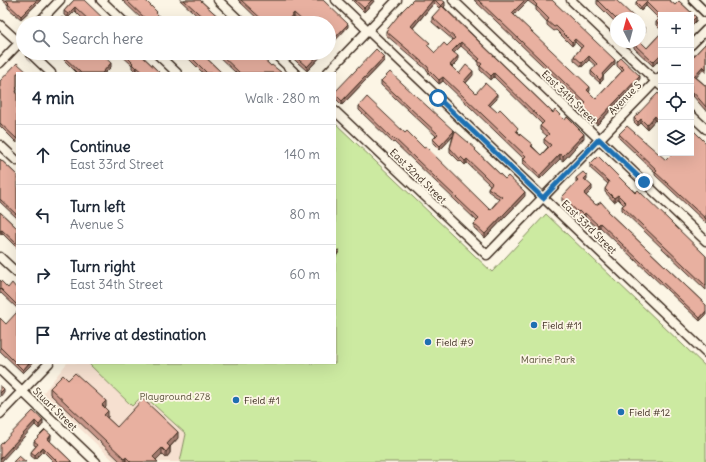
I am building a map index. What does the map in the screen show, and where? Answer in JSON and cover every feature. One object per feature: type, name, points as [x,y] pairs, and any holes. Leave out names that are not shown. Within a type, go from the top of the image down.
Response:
[{"type":"street","points":[[45,16],[60,0]]},
{"type":"street","points":[[101,0],[118,16]]},
{"type":"street","points":[[218,0],[235,16]]},
{"type":"street","name":"East 33rd Street","points":[[336,0],[706,353]]},
{"type":"street","points":[[328,72],[396,0]]},
{"type":"street","name":"East 34th Street","points":[[453,0],[706,241]]},
{"type":"street","points":[[571,0],[658,80]]},
{"type":"street","points":[[693,0],[706,13]]},
{"type":"street","points":[[0,25],[16,38]]},
{"type":"street","points":[[694,42],[706,30]]},
{"type":"street","points":[[0,63],[16,48]]},
{"type":"street","points":[[37,60],[50,72]]},
{"type":"street","points":[[163,60],[176,72]]},
{"type":"street","points":[[281,60],[294,72]]},
{"type":"street","name":"Avenue S","points":[[487,255],[599,139],[658,82]]},
{"type":"street","name":"East 32nd Street","points":[[336,112],[487,255]]},
{"type":"street","points":[[694,118],[706,129]]},
{"type":"street","points":[[0,145],[16,160]]},
{"type":"street","points":[[0,257],[16,273]]},
{"type":"street","points":[[0,414],[48,364]]},
{"type":"street","name":"Stuart Street","points":[[0,370],[96,462]]},
{"type":"shaded area","points":[[66,364],[90,364],[132,406],[143,395],[186,434],[180,462],[115,462],[43,393]]},
{"type":"green space","name":"Marine Park","points":[[336,124],[492,272],[546,214],[706,367],[706,462],[180,462],[186,434],[143,395],[132,406],[89,364],[336,364]]},
{"type":"building","points":[[6,0],[37,0],[21,16],[8,4],[9,3]]},
{"type":"building","points":[[74,0],[84,0],[101,16],[85,16],[75,7],[68,14],[64,11]]},
{"type":"building","points":[[126,0],[145,0],[159,16],[143,16]]},
{"type":"building","points":[[184,0],[200,0],[217,16],[201,16]]},
{"type":"building","points":[[241,0],[323,0],[348,24],[336,37],[336,16],[297,16],[294,13],[291,16],[258,16]]},
{"type":"building","points":[[355,0],[372,0],[364,8]]},
{"type":"building","points":[[413,0],[433,0],[411,26],[430,43],[427,45],[435,53],[444,43],[447,46],[455,38],[432,17],[442,6],[553,113],[555,110],[565,120],[567,117],[584,134],[563,156],[560,154],[540,175],[523,159],[526,156],[443,77],[439,80],[428,67],[386,31]],"holes":[[[461,42],[480,59],[478,61],[482,64],[480,66],[491,76],[494,73],[544,122],[540,126],[549,134],[544,139],[551,145],[541,155],[531,146],[533,145],[516,131],[518,128],[500,109],[497,112],[488,104],[497,94],[485,83],[476,93],[464,81],[473,71],[466,65],[459,74],[450,65],[458,56],[452,51]]]},
{"type":"building","points":[[435,0],[442,0],[445,2],[441,6]]},
{"type":"building","points":[[478,0],[525,0],[512,13],[590,87],[587,90],[596,99],[624,69],[617,62],[621,58],[640,76],[597,121],[582,107],[586,103]]},
{"type":"building","points":[[532,0],[552,0],[615,60],[602,74],[603,76],[600,80],[591,71],[597,64],[589,56],[582,63],[574,56],[583,46],[575,39],[572,42],[556,26],[554,27],[547,21],[549,19]]},
{"type":"building","points":[[597,0],[616,0],[629,12],[610,12]]},
{"type":"building","points":[[638,0],[669,0],[675,5],[679,1],[691,12],[658,12],[658,14],[646,2],[641,7],[636,2]]},
{"type":"building","points":[[658,36],[658,57],[653,62],[638,48],[647,48]]},
{"type":"building","points":[[706,43],[706,69],[703,66],[694,76],[694,56]]},
{"type":"building","points":[[376,49],[384,57],[342,101],[336,95],[336,91]]},
{"type":"building","points":[[67,60],[108,60],[111,63],[103,72],[80,72]]},
{"type":"building","points":[[130,60],[146,60],[159,72],[143,72],[137,67],[136,68],[132,64],[133,63]]},
{"type":"building","points":[[194,60],[208,60],[221,72],[206,72]]},
{"type":"building","points":[[226,60],[265,60],[281,72],[239,72]]},
{"type":"building","points":[[299,60],[314,60],[307,67]]},
{"type":"building","points":[[17,63],[27,72],[16,72],[16,138],[0,123],[0,81]]},
{"type":"building","points":[[390,72],[454,131],[440,146],[433,139],[438,134],[381,81]]},
{"type":"building","points":[[694,76],[706,86],[706,107],[694,93]]},
{"type":"building","points":[[658,93],[658,120],[655,116],[647,125],[641,119],[638,122],[634,118]]},
{"type":"building","points":[[367,97],[405,133],[407,131],[424,148],[426,147],[490,210],[502,197],[488,188],[492,183],[467,159],[465,161],[461,157],[460,159],[450,148],[455,131],[476,149],[475,150],[505,179],[508,176],[525,192],[485,234],[474,224],[479,219],[359,106]]},
{"type":"building","points":[[627,126],[658,153],[658,156],[661,156],[666,160],[670,156],[694,156],[694,131],[706,143],[706,219],[655,172],[657,170],[619,134]]},
{"type":"building","points":[[598,156],[635,193],[638,190],[706,256],[706,286],[622,206],[626,203],[618,195],[614,198],[605,189],[609,182],[590,164]]},
{"type":"building","points":[[0,159],[16,174],[16,214],[0,199]]},
{"type":"building","points":[[583,172],[587,176],[584,179],[592,186],[584,194],[596,205],[601,202],[609,211],[608,212],[706,305],[706,311],[700,318],[600,223],[598,225],[585,213],[583,215],[579,211],[578,212],[562,197],[578,180],[576,178]]},
{"type":"building","points":[[0,212],[16,227],[16,243],[2,230],[0,231]]},
{"type":"building","points":[[0,280],[8,288],[12,283],[16,288],[16,304],[1,289],[0,290]]},
{"type":"building","points":[[16,313],[16,363],[0,347],[0,318],[6,324]]},
{"type":"building","points":[[17,364],[28,364],[23,370]]},
{"type":"building","points":[[75,373],[106,401],[102,405],[108,411],[104,415],[117,427],[143,399],[178,432],[167,444],[170,447],[166,452],[162,448],[153,457],[158,462],[131,462],[126,457],[125,459],[50,388],[63,375],[68,380]]},
{"type":"building","points":[[0,385],[4,389],[0,393]]},
{"type":"building","points":[[33,411],[43,420],[39,425],[35,421],[0,459],[0,445]]},
{"type":"building","points":[[45,430],[51,435],[48,439],[72,462],[58,462],[43,447],[35,455],[31,452],[38,444],[34,441]]},
{"type":"building","points":[[19,456],[26,462],[13,462]]},
{"type":"place","name":"Field #11","points":[[534,325]]},
{"type":"place","name":"Field #9","points":[[428,342]]},
{"type":"place","name":"Field #1","points":[[236,400]]},
{"type":"place","name":"Field #12","points":[[621,412]]},
{"type":"route","points":[[438,98],[543,198],[599,139],[644,182]]},
{"type":"park label","name":"Playground 278","points":[[175,396]]}]
